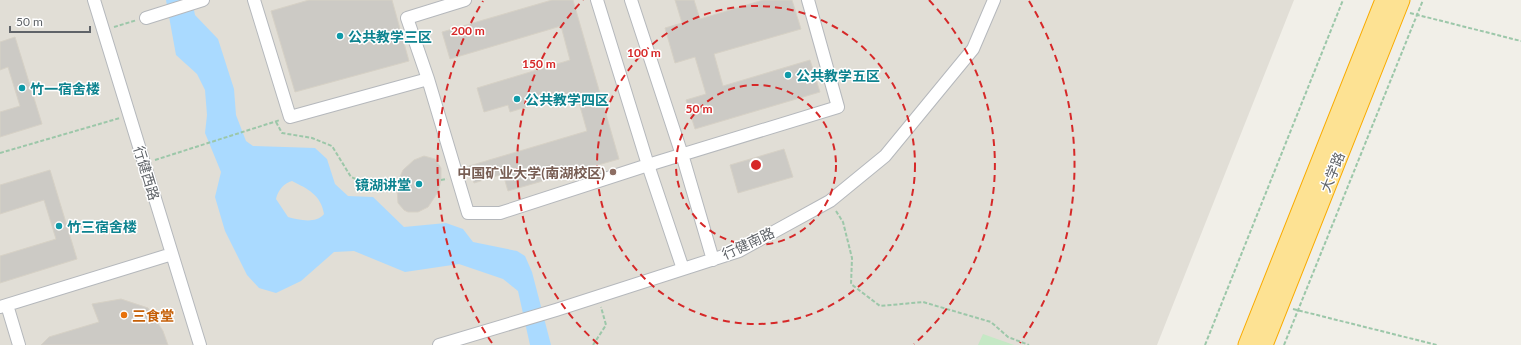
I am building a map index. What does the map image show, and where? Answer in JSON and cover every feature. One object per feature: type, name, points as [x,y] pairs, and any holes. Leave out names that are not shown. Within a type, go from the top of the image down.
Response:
[{"type":"highway","name":"大学路","points":[[1264,345],[1394,3]]},
{"type":"highway","name":"大学路","points":[[1247,345],[1394,3]]},
{"type":"street","name":"行健西路","points":[[94,0],[200,345]]},
{"type":"street","points":[[146,18],[203,0]]},
{"type":"street","points":[[254,0],[290,117],[428,79]]},
{"type":"street","points":[[465,0],[444,3],[407,18],[428,79],[468,213],[500,213],[838,106],[808,0]]},
{"type":"street","points":[[597,0],[648,166],[683,269]]},
{"type":"street","points":[[631,0],[682,155],[713,260]]},
{"type":"street","name":"行健南路","points":[[439,345],[515,321],[556,310],[739,251],[830,201],[885,156],[973,49],[994,0]]},
{"type":"street","points":[[19,345],[4,306],[172,254]]},
{"type":"path","points":[[1206,345],[1343,0]]},
{"type":"path","points":[[1284,345],[1423,0]]},
{"type":"path","points":[[1394,3],[1417,15],[1521,41]]},
{"type":"path","points":[[104,31],[146,18]]},
{"type":"path","points":[[0,153],[129,115]]},
{"type":"path","points":[[144,163],[290,117]]},
{"type":"path","points":[[276,122],[282,133],[312,138],[332,146],[351,178],[368,184],[397,188]]},
{"type":"path","points":[[830,201],[843,222],[849,244],[852,258],[851,284],[880,306],[923,302],[991,322],[1008,337],[1028,345]]},
{"type":"path","points":[[1280,304],[1298,311],[1437,345]]},
{"type":"path","points":[[593,345],[606,325],[601,306]]},
{"type":"shaded area","name":"中国矿业大学(南湖校区)","points":[[0,0],[1294,0],[1157,345],[0,345]]},
{"type":"green space","points":[[983,334],[1014,345],[978,345]]},
{"type":"water","points":[[166,0],[192,0],[195,15],[218,39],[234,89],[236,115],[246,141],[253,146],[315,148],[327,159],[335,184],[348,196],[373,197],[404,227],[446,223],[463,229],[473,242],[517,251],[525,256],[532,272],[551,345],[530,345],[518,291],[503,279],[459,264],[405,272],[354,251],[334,252],[301,281],[276,293],[259,288],[247,275],[225,231],[215,197],[221,172],[205,133],[207,115],[205,90],[197,74],[176,55]],"holes":[[[292,181],[313,193],[317,197],[324,214],[321,217],[312,220],[288,217],[276,199],[282,187],[286,183]]]},
{"type":"building","name":"公共教学三区","points":[[309,0],[392,0],[409,61],[295,92],[271,11]]},
{"type":"building","name":"公共教学四区","points":[[552,0],[573,0],[619,159],[508,191],[503,174],[474,183],[469,166],[587,131],[576,92],[510,112],[508,105],[484,112],[477,88],[570,60],[561,26],[450,59],[442,32]]},
{"type":"building","name":"公共教学五区","points":[[675,0],[694,0],[700,19],[763,0],[792,0],[801,29],[714,54],[723,86],[810,60],[820,92],[695,129],[686,100],[706,94],[695,57],[675,63],[665,28],[682,23]]},
{"type":"building","name":"竹一宿舍楼","points":[[15,37],[42,124],[0,137],[0,112],[20,106],[8,67],[0,70],[0,42]]},
{"type":"building","points":[[784,149],[793,177],[738,193],[730,165]]},
{"type":"building","name":"镜湖讲堂","points":[[424,156],[435,159],[441,168],[441,180],[438,192],[428,207],[418,212],[408,212],[398,203],[397,188],[399,179],[403,170],[414,160]]},
{"type":"building","name":"竹三宿舍楼","points":[[50,170],[77,259],[0,283],[0,256],[56,239],[44,200],[0,214],[0,185]]},
{"type":"building","name":"三食堂","points":[[121,299],[148,308],[163,331],[168,345],[41,345],[49,337],[99,322],[92,304]]},
{"type":"place","name":"公共教学三区","points":[[340,36]]},
{"type":"place","name":"公共教学五区","points":[[788,75]]},
{"type":"place","name":"竹一宿舍楼","points":[[22,88]]},
{"type":"place","name":"公共教学四区","points":[[517,99]]},
{"type":"place","name":"中国矿业大学(南湖校区)","points":[[613,172]]},
{"type":"place","name":"镜湖讲堂","points":[[419,184]]},
{"type":"place","name":"竹三宿舍楼","points":[[59,226]]},
{"type":"place","name":"三食堂","points":[[124,315]]}]
